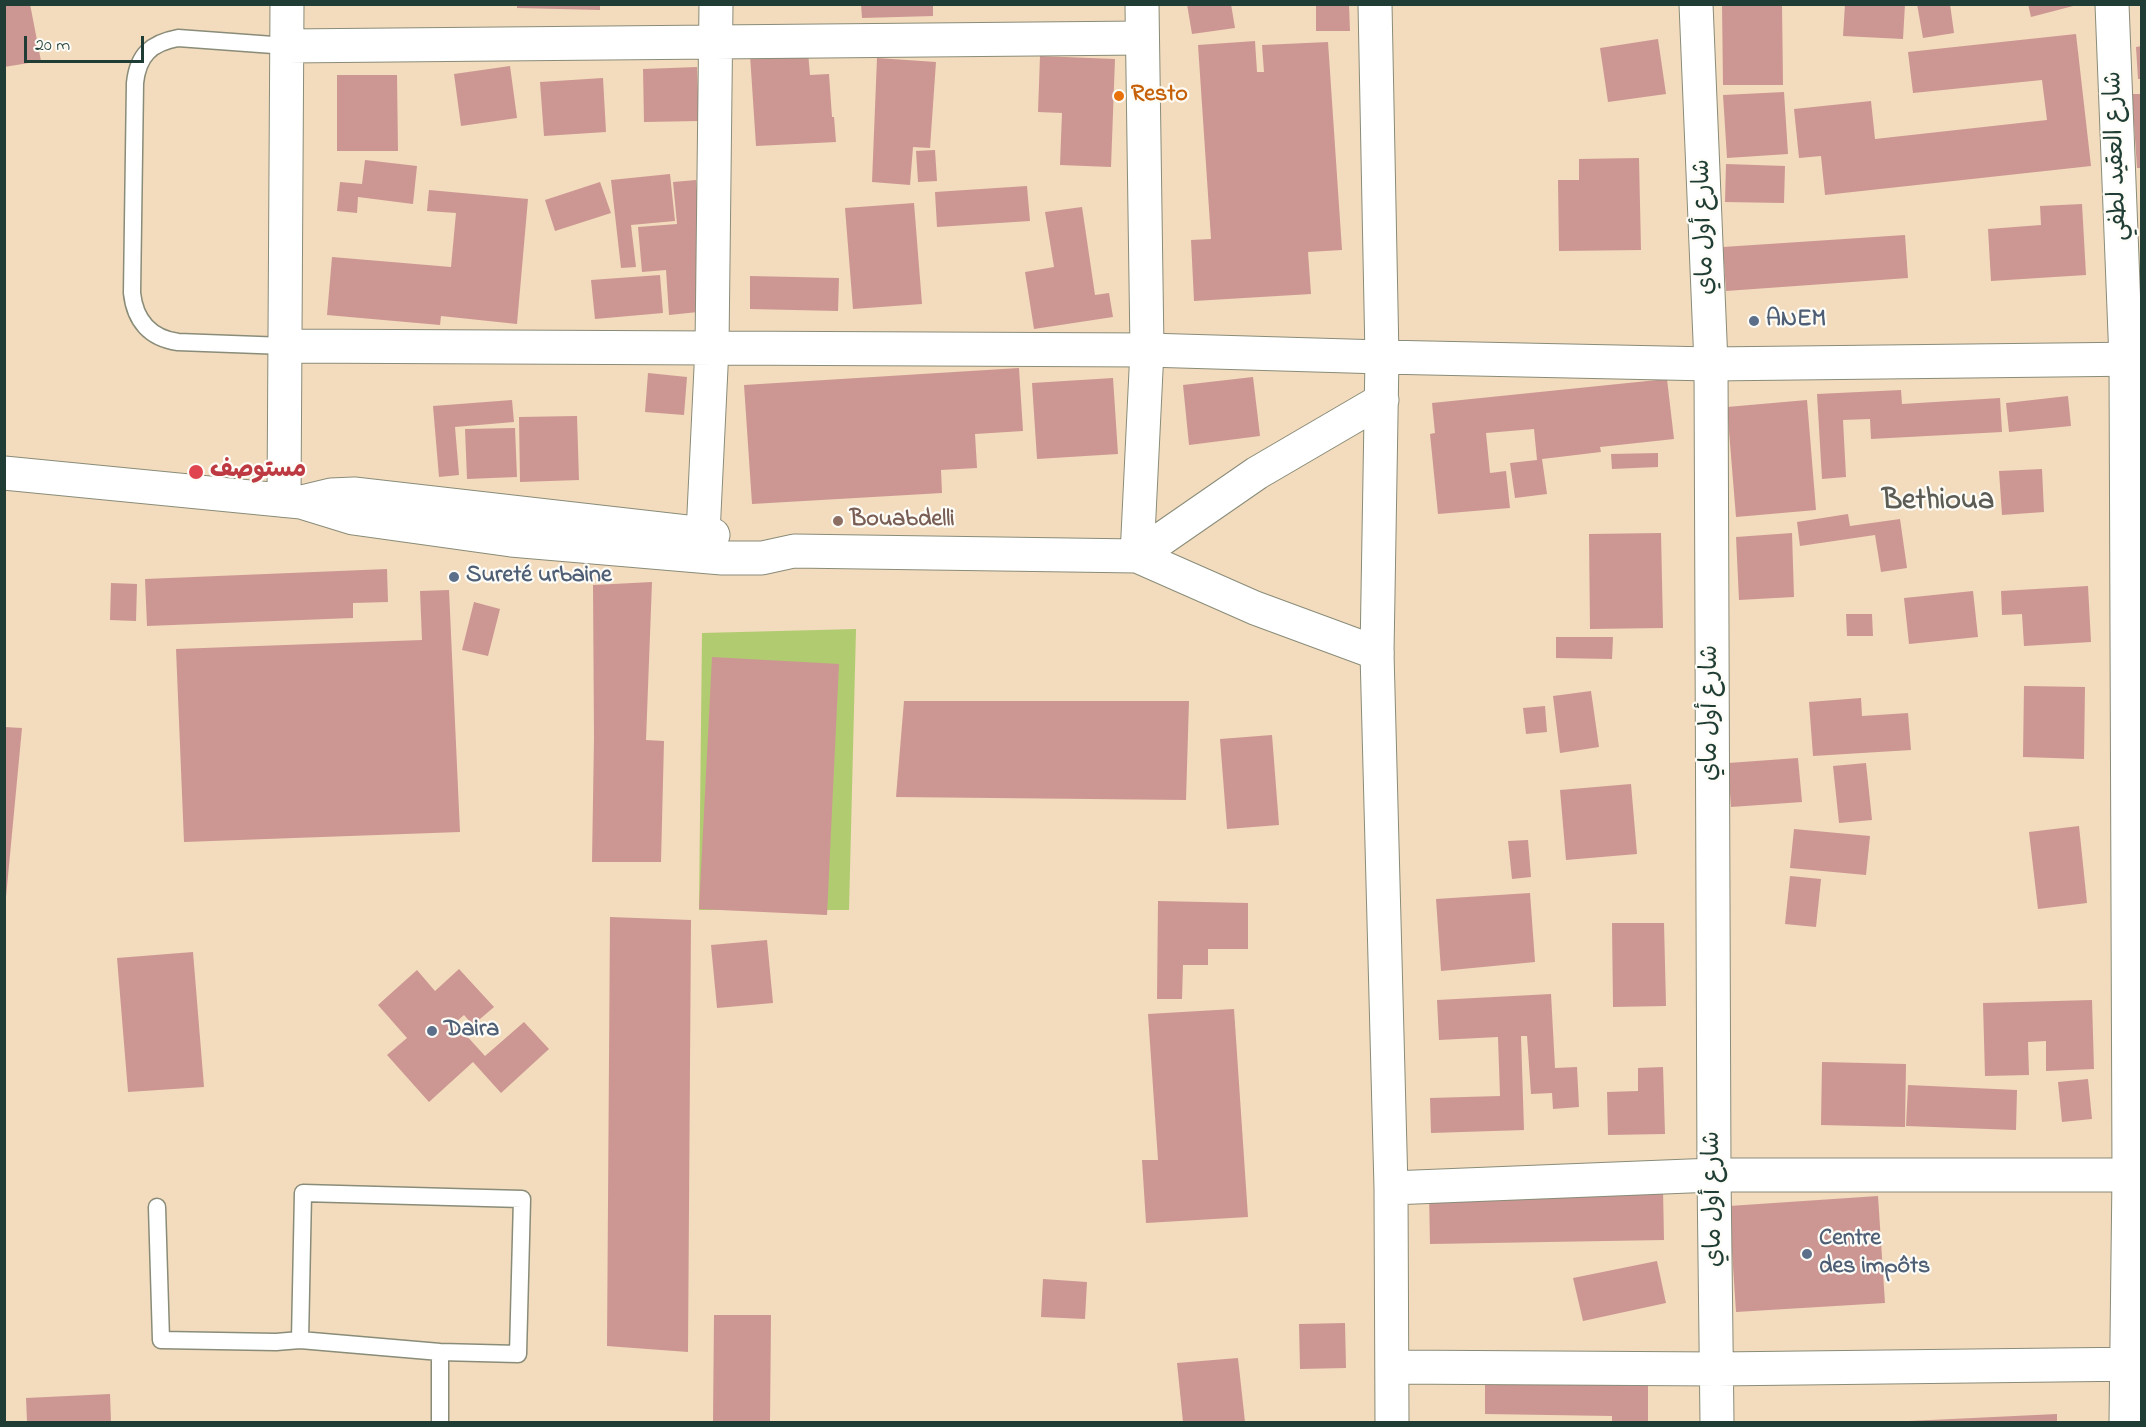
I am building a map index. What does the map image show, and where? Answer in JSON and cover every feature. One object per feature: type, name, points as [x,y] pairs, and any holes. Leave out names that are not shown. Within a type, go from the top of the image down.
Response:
[{"type":"street","points":[[287,4],[285,346],[293,501]]},
{"type":"street","points":[[703,534],[712,347],[716,4]]},
{"type":"street","points":[[1137,556],[1147,350],[1142,4]]},
{"type":"street","points":[[1375,4],[1382,357],[1377,653],[1391,1188],[1392,1422]]},
{"type":"street","name":"شارع أول ماي","points":[[1696,4],[1711,364],[1717,1422]]},
{"type":"street","name":"شارع العقيد لطفي","points":[[2112,4],[2134,359],[2135,1364],[2126,1422]]},
{"type":"street","points":[[287,46],[1142,38]]},
{"type":"street","points":[[285,346],[1147,350],[1711,364],[2134,359]]},
{"type":"street","points":[[1137,556],[1257,473],[1382,400]]},
{"type":"street","points":[[4,473],[293,501],[353,518],[511,540],[722,558],[762,558],[794,551]]},
{"type":"street","points":[[293,501],[354,494],[703,534],[741,539],[794,551],[1137,556],[1255,608],[1377,653]]},
{"type":"street","points":[[1391,1188],[1714,1175],[2135,1175]]},
{"type":"street","points":[[1392,1367],[1717,1369],[2135,1364]]},
{"type":"lane","points":[[285,346],[165,340],[145,327],[138,317],[132,293],[135,83],[136,69],[143,57],[152,47],[178,38],[287,46]]},
{"type":"lane","points":[[157,1207],[161,1340],[300,1341],[440,1352],[518,1354],[522,1199],[303,1193],[300,1341]]},
{"type":"lane","points":[[440,1352],[440,1422]]},
{"type":"green space","points":[[856,629],[849,910],[699,910],[702,633]]},
{"type":"building","points":[[4,4],[30,4],[41,61],[4,67]]},
{"type":"building","points":[[517,4],[600,4],[600,10],[517,8]]},
{"type":"building","points":[[861,4],[933,4],[933,16],[862,18]]},
{"type":"building","points":[[1187,4],[1231,4],[1235,28],[1192,34]]},
{"type":"building","points":[[1316,4],[1349,4],[1350,31],[1316,31]]},
{"type":"building","points":[[1722,4],[1782,4],[1783,85],[1723,85]]},
{"type":"building","points":[[1845,4],[1905,4],[1903,39],[1843,36]]},
{"type":"building","points":[[1917,4],[1950,4],[1954,33],[1923,38]]},
{"type":"building","points":[[2028,4],[2077,4],[2077,5],[2031,17]]},
{"type":"building","points":[[2076,34],[2091,166],[1825,195],[1821,156],[1799,158],[1794,109],[1871,101],[1875,139],[2047,120],[2042,80],[1913,93],[1908,52]]},
{"type":"building","points":[[1658,39],[1666,94],[1608,102],[1600,48]]},
{"type":"building","points":[[1255,41],[1257,72],[1264,72],[1262,45],[1328,42],[1342,250],[1308,252],[1311,294],[1194,301],[1191,240],[1211,239],[1198,45]]},
{"type":"building","points":[[2142,46],[2142,79],[2138,79],[2136,47]]},
{"type":"building","points":[[808,52],[810,75],[829,74],[836,142],[756,146],[750,55]]},
{"type":"building","points":[[1040,56],[1115,59],[1111,167],[1060,165],[1062,113],[1038,112]]},
{"type":"building","points":[[877,58],[936,62],[930,148],[913,147],[910,185],[872,182]]},
{"type":"building","points":[[510,66],[517,118],[461,126],[454,74]]},
{"type":"building","points":[[697,67],[699,121],[644,122],[643,69]]},
{"type":"building","points":[[337,75],[397,75],[398,151],[337,151]]},
{"type":"building","points":[[603,78],[606,132],[544,136],[540,82]]},
{"type":"building","points":[[1784,92],[1788,154],[1727,158],[1723,95]]},
{"type":"building","points":[[2132,94],[2142,94],[2142,168],[2137,168]]},
{"type":"building","points":[[935,150],[937,181],[918,182],[916,151]]},
{"type":"building","points":[[1639,158],[1641,250],[1559,251],[1558,180],[1579,180],[1579,159]]},
{"type":"building","points":[[365,160],[417,166],[413,204],[358,197],[357,213],[337,211],[340,182],[362,184]]},
{"type":"building","points":[[1726,164],[1785,166],[1784,203],[1725,202]]},
{"type":"building","points":[[670,174],[675,221],[631,225],[636,267],[621,268],[611,180]]},
{"type":"building","points":[[696,180],[708,311],[669,315],[666,270],[642,272],[638,227],[677,224],[673,182]]},
{"type":"building","points":[[600,182],[611,213],[555,231],[545,200]]},
{"type":"building","points":[[1027,186],[1030,221],[937,227],[935,192]]},
{"type":"building","points":[[429,190],[528,199],[517,324],[441,316],[440,325],[327,315],[332,257],[451,267],[456,213],[427,211]]},
{"type":"building","points":[[914,203],[922,304],[853,309],[845,208]]},
{"type":"building","points":[[2082,204],[2086,275],[1991,281],[1988,229],[2041,225],[2040,206]]},
{"type":"building","points":[[1082,207],[1095,295],[1109,293],[1113,317],[1034,329],[1025,272],[1054,267],[1045,212]]},
{"type":"building","points":[[1905,235],[1908,278],[1726,291],[1723,247]]},
{"type":"building","points":[[660,275],[663,313],[595,319],[591,280]]},
{"type":"building","points":[[750,276],[839,278],[838,311],[750,309]]},
{"type":"building","points":[[1019,368],[1023,431],[975,434],[977,468],[941,470],[942,493],[752,504],[744,385]]},
{"type":"building","points":[[648,373],[687,377],[684,415],[645,412]]},
{"type":"building","points":[[1253,377],[1260,436],[1189,445],[1183,385]]},
{"type":"building","points":[[1113,378],[1118,454],[1037,459],[1032,383]]},
{"type":"building","points":[[1667,379],[1674,439],[1600,447],[1601,452],[1542,459],[1547,494],[1515,498],[1510,463],[1537,460],[1534,429],[1486,433],[1490,473],[1506,471],[1510,508],[1438,514],[1430,434],[1435,433],[1432,403]]},
{"type":"building","points":[[1901,390],[1902,404],[2000,398],[2002,432],[1871,439],[1870,419],[1843,420],[1846,477],[1822,479],[1817,394]]},
{"type":"building","points":[[2068,396],[2071,426],[2009,432],[2006,403]]},
{"type":"building","points":[[512,400],[514,422],[455,427],[459,475],[439,477],[433,406]]},
{"type":"building","points":[[1807,400],[1816,510],[1736,517],[1727,407]]},
{"type":"building","points":[[577,416],[579,480],[520,482],[519,417]]},
{"type":"building","points":[[515,428],[517,477],[467,479],[465,429]]},
{"type":"building","points":[[1658,453],[1658,467],[1612,469],[1611,454]]},
{"type":"building","points":[[2042,469],[2044,512],[2002,515],[1999,471]]},
{"type":"building","points":[[1848,514],[1850,526],[1900,519],[1907,568],[1881,572],[1875,535],[1800,546],[1797,522]]},
{"type":"building","points":[[1661,533],[1663,628],[1590,629],[1589,534]]},
{"type":"building","points":[[1792,533],[1794,597],[1739,600],[1736,537]]},
{"type":"building","points":[[387,569],[388,602],[353,603],[353,618],[147,626],[145,579]]},
{"type":"building","points":[[652,582],[646,740],[664,741],[661,862],[592,862],[593,585]]},
{"type":"building","points":[[111,583],[137,584],[136,621],[110,620]]},
{"type":"building","points":[[2088,586],[2091,642],[2024,646],[2022,614],[2002,615],[2001,591]]},
{"type":"building","points":[[449,590],[460,832],[184,842],[176,649],[422,640],[420,591]]},
{"type":"building","points":[[1973,591],[1978,637],[1909,644],[1904,598]]},
{"type":"building","points":[[474,602],[500,609],[488,656],[462,650]]},
{"type":"building","points":[[1846,614],[1872,614],[1873,636],[1847,636]]},
{"type":"building","points":[[1556,637],[1613,637],[1612,659],[1556,658]]},
{"type":"building","points":[[712,657],[839,664],[827,915],[699,909]]},
{"type":"building","points":[[2024,686],[2085,687],[2084,759],[2023,757]]},
{"type":"building","points":[[1591,691],[1599,747],[1560,753],[1553,696]]},
{"type":"building","points":[[1861,698],[1862,716],[1908,713],[1911,750],[1813,756],[1809,702]]},
{"type":"building","points":[[904,701],[1189,701],[1186,800],[896,797]]},
{"type":"building","points":[[1545,706],[1547,732],[1526,734],[1523,708]]},
{"type":"building","points":[[4,727],[22,728],[6,897],[4,897]]},
{"type":"building","points":[[1272,735],[1279,825],[1227,829],[1220,739]]},
{"type":"building","points":[[1798,758],[1802,802],[1731,807],[1728,763]]},
{"type":"building","points":[[1866,763],[1872,820],[1839,823],[1833,766]]},
{"type":"building","points":[[1631,784],[1637,854],[1566,860],[1560,790]]},
{"type":"building","points":[[2079,826],[2087,903],[2038,909],[2029,832]]},
{"type":"building","points":[[1794,829],[1870,836],[1866,875],[1790,868]]},
{"type":"building","points":[[1528,840],[1531,877],[1512,879],[1508,841]]},
{"type":"building","points":[[1790,876],[1821,879],[1816,927],[1785,924]]},
{"type":"building","points":[[1530,893],[1535,962],[1441,971],[1436,899]]},
{"type":"building","points":[[1158,901],[1248,903],[1248,949],[1208,949],[1208,965],[1183,965],[1182,999],[1157,999]]},
{"type":"building","points":[[610,917],[691,920],[688,1352],[607,1346]]},
{"type":"building","points":[[1612,923],[1664,923],[1666,1006],[1613,1007]]},
{"type":"building","points":[[767,940],[773,1003],[717,1008],[711,945]]},
{"type":"building","points":[[193,952],[204,1087],[128,1092],[117,958]]},
{"type":"building","name":"Daira","points":[[459,969],[494,1007],[473,1025],[464,1015],[455,1023],[485,1056],[524,1022],[549,1049],[501,1093],[473,1062],[429,1102],[387,1055],[407,1038],[378,1005],[417,970],[435,991]]},
{"type":"building","points":[[1551,994],[1555,1068],[1577,1067],[1579,1107],[1553,1109],[1552,1093],[1531,1094],[1527,1036],[1521,1036],[1524,1130],[1431,1133],[1430,1098],[1500,1096],[1498,1037],[1439,1040],[1437,1000]]},
{"type":"building","points":[[2092,1000],[2094,1069],[2046,1071],[2046,1041],[2028,1042],[2029,1075],[1985,1076],[1983,1003]]},
{"type":"building","points":[[1234,1009],[1248,1217],[1146,1223],[1142,1160],[1158,1160],[1148,1014]]},
{"type":"building","points":[[1822,1062],[1906,1064],[1905,1127],[1821,1125]]},
{"type":"building","points":[[1663,1067],[1665,1134],[1608,1135],[1607,1092],[1638,1091],[1638,1068]]},
{"type":"building","points":[[2088,1079],[2092,1119],[2062,1122],[2058,1082]]},
{"type":"building","points":[[1908,1085],[2017,1090],[2016,1130],[1906,1126]]},
{"type":"building","points":[[1663,1189],[1664,1240],[1430,1244],[1429,1192]]},
{"type":"building","name":"Centre des impôts","points":[[1878,1196],[1885,1303],[1736,1312],[1729,1206]]},
{"type":"building","points":[[1657,1261],[1666,1303],[1583,1321],[1573,1278]]},
{"type":"building","points":[[1043,1279],[1087,1282],[1085,1319],[1041,1317]]},
{"type":"building","points":[[714,1315],[771,1315],[770,1422],[713,1422]]},
{"type":"building","points":[[1345,1323],[1346,1368],[1300,1369],[1299,1324]]},
{"type":"building","points":[[1238,1358],[1245,1422],[1183,1422],[1177,1363]]},
{"type":"building","points":[[1485,1381],[1648,1383],[1648,1422],[1612,1422],[1612,1416],[1485,1414]]},
{"type":"building","points":[[110,1394],[111,1422],[27,1422],[26,1398]]},
{"type":"building","points":[[2057,1414],[2057,1422],[1909,1422],[1909,1421]]},
{"type":"place","name":"Resto","points":[[1119,96]]},
{"type":"place","name":"ANEM","points":[[1754,321]]},
{"type":"place","name":"مستوصف","points":[[196,472]]},
{"type":"place","name":"Bouabdelli","points":[[838,521]]},
{"type":"place","name":"Sureté urbaine","points":[[454,577]]},
{"type":"place","name":"Daira","points":[[432,1031]]},
{"type":"place","name":"Centre des impôts","points":[[1807,1254]]},
{"type":"district","name":"Bethioua","points":[[1938,503]]}]
